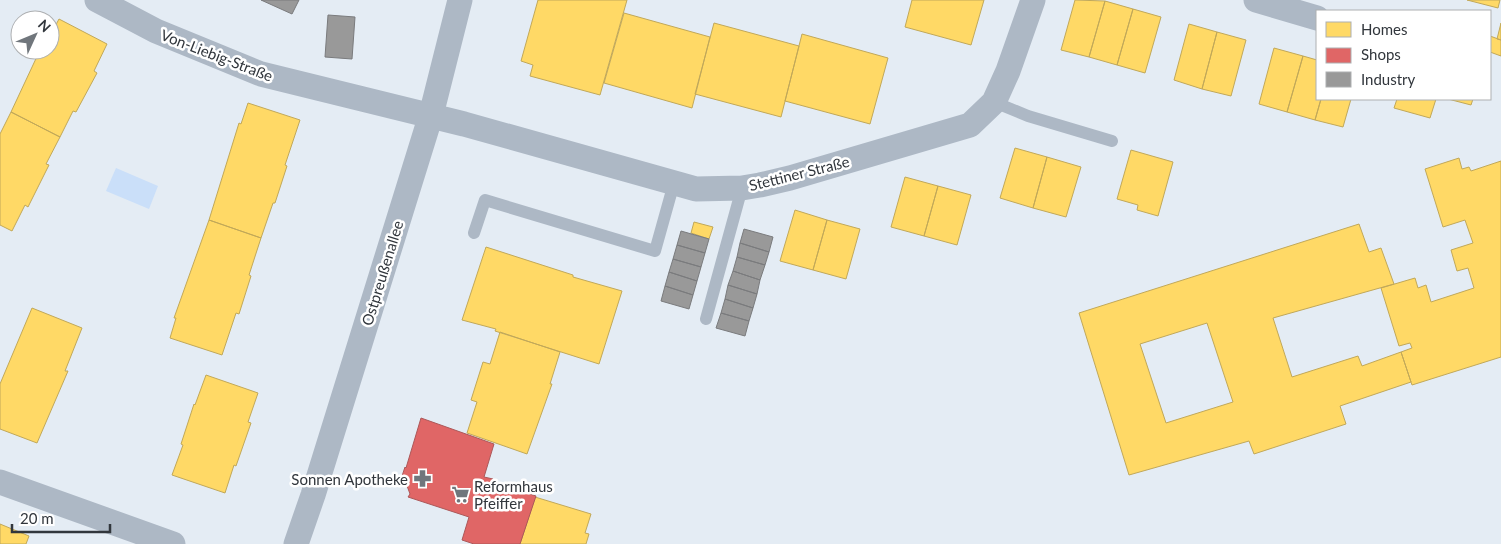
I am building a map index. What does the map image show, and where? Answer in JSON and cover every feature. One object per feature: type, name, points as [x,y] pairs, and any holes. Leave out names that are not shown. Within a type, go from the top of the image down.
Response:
[{"type":"street","name":"Von-Liebig-Straße","points":[[97,0],[156,32],[261,74],[431,115]]},
{"type":"street","name":"Ostpreußenallee","points":[[296,544],[313,496],[431,115],[460,0]]},
{"type":"street","name":"Stettiner Straße","points":[[431,115],[674,184],[696,189],[742,188],[790,178],[970,124],[994,102],[1008,71],[1033,0]]},
{"type":"street","points":[[1256,0],[1316,18]]},
{"type":"street","points":[[0,482],[173,544]]},
{"type":"lane","points":[[994,102],[1028,116],[1112,141]]},
{"type":"lane","points":[[474,233],[485,200],[655,251],[674,184]]},
{"type":"lane","points":[[706,319],[742,188]]},
{"type":"shaded area","points":[[116,168],[158,186],[149,209],[106,191]]},
{"type":"building: Homes","points":[[538,0],[627,0],[600,95],[530,76],[533,65],[521,61]]},
{"type":"building: Homes","points":[[912,0],[984,0],[971,45],[905,27]]},
{"type":"building: Homes","points":[[1075,0],[1105,1],[1089,57],[1061,50]]},
{"type":"building: Homes","points":[[1467,0],[1500,0],[1498,8]]},
{"type":"building: Homes","points":[[1105,1],[1133,9],[1117,65],[1089,57]]},
{"type":"building: Homes","points":[[1133,9],[1161,17],[1145,73],[1117,65]]},
{"type":"building: Homes","points":[[624,13],[710,37],[692,108],[604,83]]},
{"type":"building: Homes","points":[[60,20],[107,44],[94,71],[97,73],[76,112],[73,111],[60,137],[11,112],[35,60],[60,60]]},
{"type":"building: Homes","points":[[714,23],[799,46],[781,117],[695,94]]},
{"type":"building: Homes","points":[[1501,23],[1501,40],[1497,39]]},
{"type":"building: Homes","points":[[1189,24],[1217,32],[1202,89],[1174,80]]},
{"type":"building: Homes","points":[[1217,32],[1246,40],[1231,96],[1202,89]]},
{"type":"building: Homes","points":[[802,34],[888,58],[870,124],[785,101]]},
{"type":"building: Homes","points":[[1491,36],[1501,40],[1501,56],[1491,52]]},
{"type":"building: Homes","points":[[1274,48],[1303,56],[1287,112],[1259,104]]},
{"type":"building: Homes","points":[[1303,56],[1316,60],[1316,100],[1321,100],[1315,120],[1287,112]]},
{"type":"building: Homes","points":[[1321,100],[1351,100],[1343,127],[1315,120]]},
{"type":"building: Homes","points":[[1397,100],[1436,100],[1430,118],[1394,108]]},
{"type":"building: Homes","points":[[1452,100],[1473,100],[1471,105]]},
{"type":"building: Homes","points":[[248,103],[300,120],[275,203],[273,203],[261,238],[209,220],[239,123],[241,124]]},
{"type":"building: Homes","points":[[11,112],[60,137],[46,164],[49,165],[28,207],[25,205],[12,231],[0,225],[0,134]]},
{"type":"building: Homes","points":[[1015,148],[1047,157],[1033,208],[1000,198]]},
{"type":"building: Homes","points":[[1131,150],[1173,162],[1158,216],[1137,210],[1138,205],[1117,199]]},
{"type":"building: Homes","points":[[1047,157],[1081,167],[1066,217],[1033,208]]},
{"type":"building: Homes","points":[[1459,158],[1462,169],[1469,167],[1471,171],[1501,161],[1501,357],[1412,385],[1401,352],[1412,348],[1410,343],[1399,346],[1381,288],[1415,278],[1418,288],[1426,285],[1431,302],[1474,288],[1468,268],[1457,271],[1451,250],[1473,243],[1465,220],[1443,227],[1425,169]]},
{"type":"building: Homes","points":[[905,177],[938,186],[924,236],[891,227]]},
{"type":"building: Homes","points":[[938,186],[971,195],[957,245],[924,236]]},
{"type":"building: Homes","points":[[795,210],[827,220],[813,270],[780,261]]},
{"type":"building: Homes","points":[[209,220],[261,238],[239,314],[236,313],[222,355],[170,338],[176,318],[174,318]]},
{"type":"building: Homes","points":[[827,220],[860,229],[846,279],[813,270]]},
{"type":"building: Homes","points":[[694,222],[713,227],[709,239],[691,233]]},
{"type":"building: Homes","points":[[1359,224],[1369,252],[1381,248],[1394,284],[1273,318],[1292,377],[1358,356],[1362,366],[1401,352],[1411,382],[1340,406],[1346,424],[1254,454],[1249,441],[1129,475],[1079,313]],"holes":[[[1207,323],[1233,402],[1166,423],[1140,344]]]},
{"type":"building: Homes","points":[[486,247],[573,275],[573,277],[622,291],[599,364],[495,331],[496,329],[462,320]]},
{"type":"building: Homes","points":[[32,308],[82,328],[65,371],[68,371],[37,443],[0,429],[0,384]]},
{"type":"building: Homes","points":[[500,332],[560,352],[550,384],[552,384],[527,454],[467,433],[477,402],[471,400],[483,362],[490,364]]},
{"type":"building: Homes","points":[[206,375],[258,393],[248,422],[251,423],[225,493],[172,475],[183,445],[181,444],[194,404]]},
{"type":"building: Homes","points":[[535,497],[591,514],[585,533],[589,534],[586,544],[520,544]]},
{"type":"building: Homes","points":[[0,524],[29,536],[26,544],[0,544]]},
{"type":"building: Shops","points":[[421,418],[494,444],[484,477],[493,479],[492,482],[536,496],[520,544],[474,544],[462,540],[469,517],[408,497],[410,494],[406,483],[400,482]]},
{"type":"building: Industry","points":[[261,0],[299,0],[292,14]]},
{"type":"building: Industry","points":[[328,15],[355,17],[352,59],[325,57]]},
{"type":"building: Industry","points":[[744,229],[773,237],[769,252],[740,243]]},
{"type":"building: Industry","points":[[681,231],[709,239],[705,253],[677,245]]},
{"type":"building: Industry","points":[[740,243],[769,252],[765,265],[737,257]]},
{"type":"building: Industry","points":[[677,245],[705,253],[701,267],[673,259]]},
{"type":"building: Industry","points":[[737,257],[765,265],[760,280],[733,271]]},
{"type":"building: Industry","points":[[673,259],[701,267],[697,281],[669,272]]},
{"type":"building: Industry","points":[[733,271],[760,280],[757,294],[728,285]]},
{"type":"building: Industry","points":[[669,272],[697,281],[693,295],[665,286]]},
{"type":"building: Industry","points":[[728,285],[757,294],[753,308],[725,299]]},
{"type":"building: Industry","points":[[665,286],[693,295],[689,309],[661,301]]},
{"type":"building: Industry","points":[[725,299],[753,308],[749,321],[721,313]]},
{"type":"building: Industry","points":[[721,313],[749,321],[745,336],[716,328]]},
{"type":"place","name":"Sonnen Apotheke","points":[[422,479]]},
{"type":"place","name":"Reformhaus Pfeiffer","points":[[460,495]]}]
